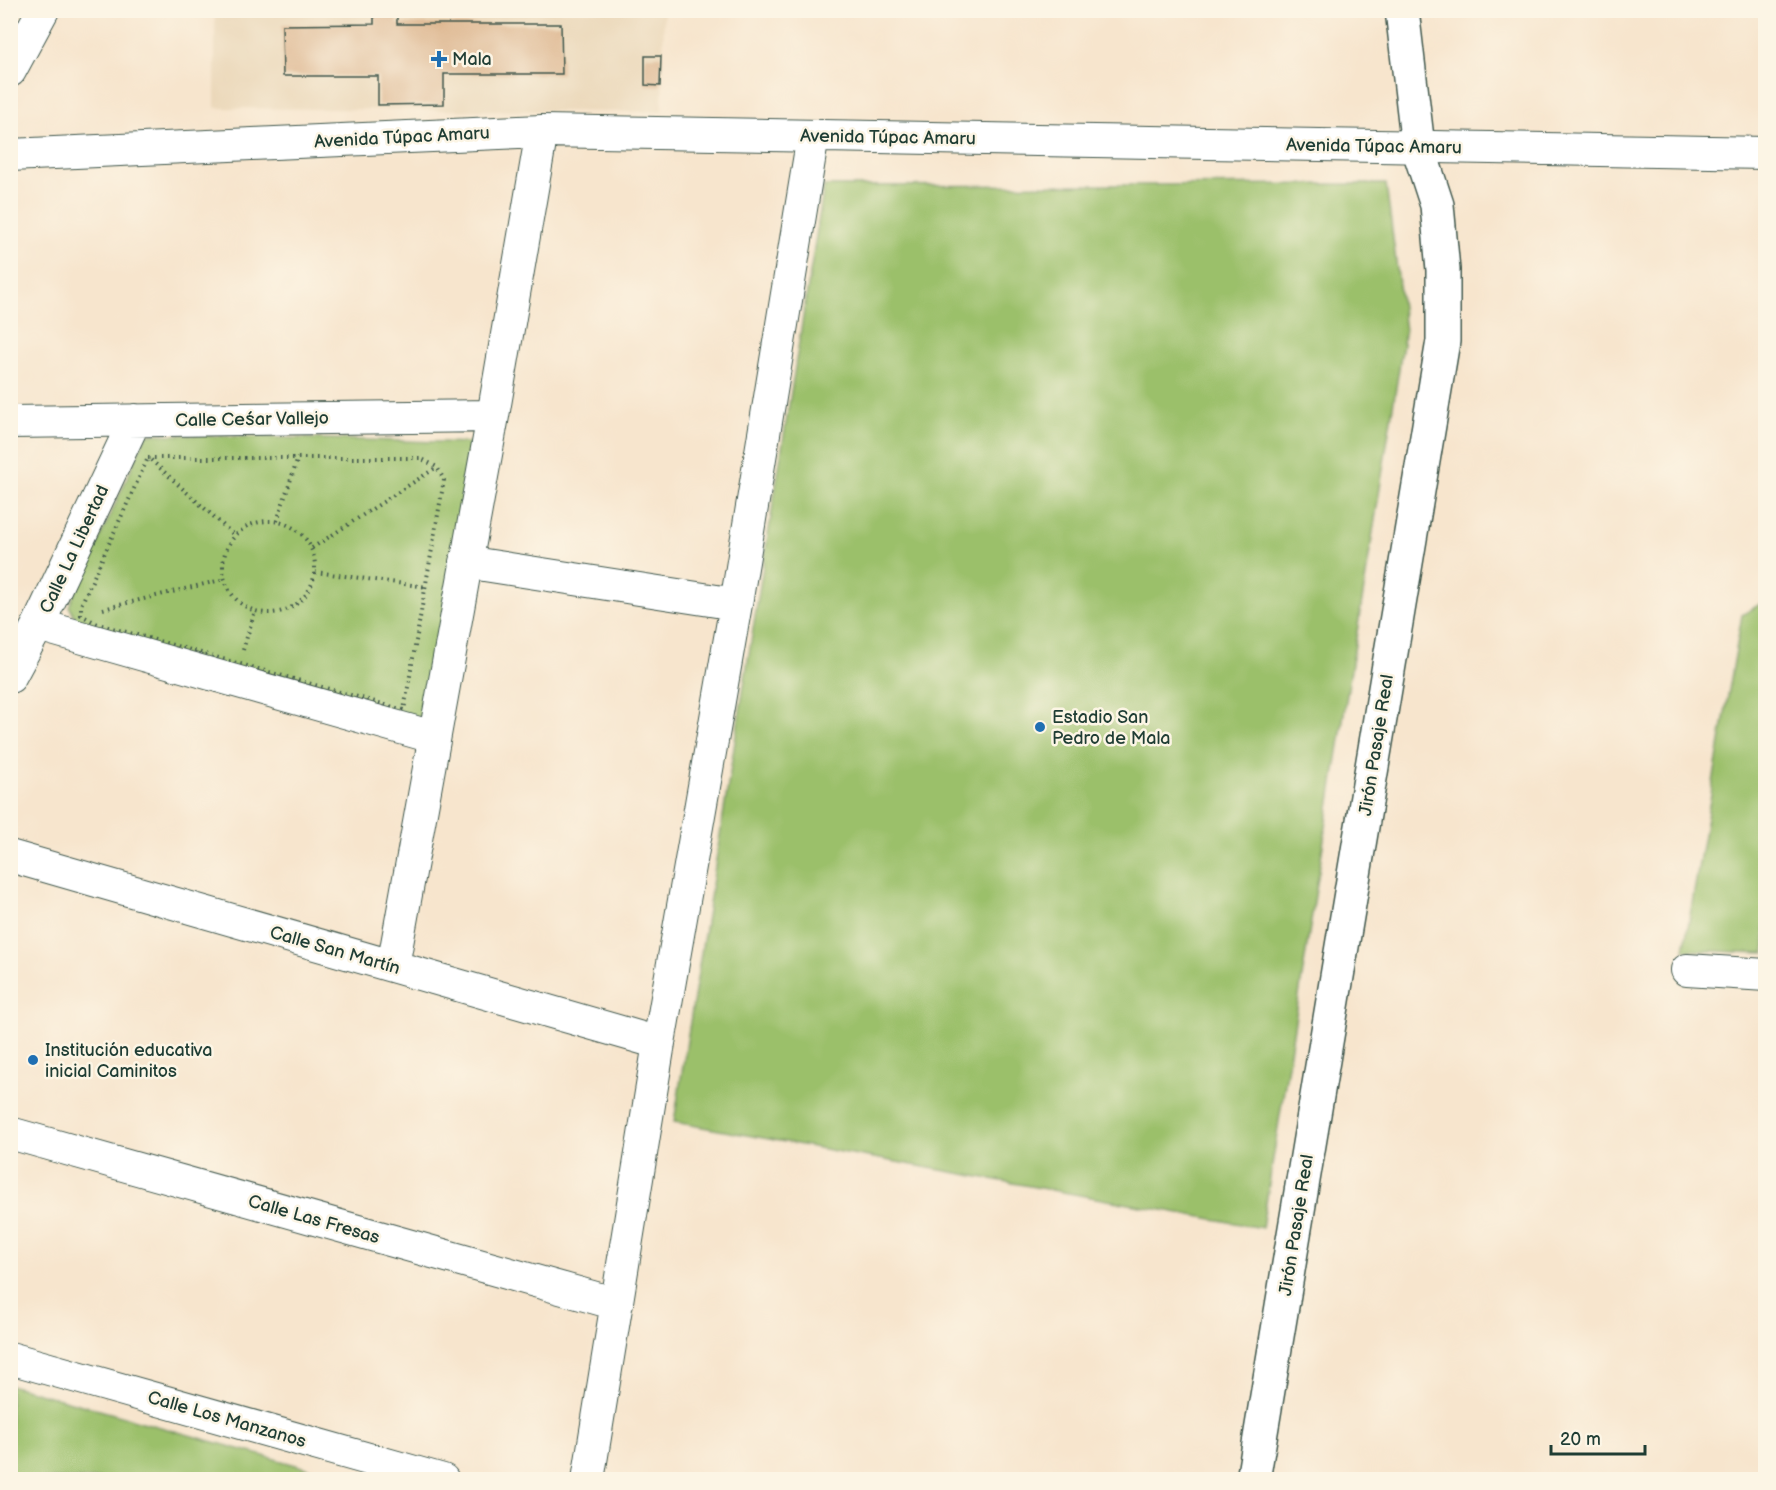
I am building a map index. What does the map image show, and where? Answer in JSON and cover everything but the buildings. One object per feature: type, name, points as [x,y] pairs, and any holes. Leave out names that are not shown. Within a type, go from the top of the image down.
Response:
[{"type":"street","points":[[10,72],[43,10]]},
{"type":"street","name":"Jirón Pasaje Real","points":[[1253,1479],[1443,341],[1443,270],[1437,205],[1418,147],[1402,10]]},
{"type":"street","points":[[393,966],[493,416],[542,131]]},
{"type":"street","name":"Avenida Túpac Amaru","points":[[10,155],[542,131],[1766,153]]},
{"type":"street","points":[[588,1479],[659,1043],[736,604],[813,136]]},
{"type":"street","name":"Calle Ceśar Vallejo","points":[[10,422],[493,416]]},
{"type":"street","name":"Calle La Libertad","points":[[10,677],[38,625],[135,420]]},
{"type":"street","points":[[463,576],[736,604]]},
{"type":"street","points":[[38,625],[236,672],[433,737]]},
{"type":"street","name":"Calle San Martín","points":[[10,856],[659,1043]]},
{"type":"street","points":[[1687,970],[1766,975]]},
{"type":"street","name":"Calle Las Fresas","points":[[10,1133],[617,1304]]},
{"type":"street","name":"Calle Los Manzanos","points":[[10,1358],[443,1479]]},
{"type":"path","points":[[81,615],[98,624],[236,672],[404,711],[444,480],[437,467],[420,458],[148,458]]},
{"type":"path","points":[[148,458],[235,536]]},
{"type":"path","points":[[81,615],[81,605],[148,458]]},
{"type":"path","points":[[278,521],[298,458]]},
{"type":"path","points":[[312,548],[437,467]]},
{"type":"path","points":[[278,521],[292,526],[312,548],[315,572],[308,592],[298,604],[285,611],[270,614],[255,611],[242,604],[231,593],[225,579],[223,564],[227,549],[235,536],[254,523],[278,521]]},
{"type":"path","points":[[315,572],[425,586],[463,576]]},
{"type":"path","points":[[81,615],[225,579]]},
{"type":"path","points":[[236,672],[255,611]]},
{"type":"shaded area","name":"Mala","points":[[215,11],[664,11],[662,112],[215,108]]},
{"type":"green space","name":"Estadio San Pedro de Mala","points":[[1386,184],[1405,331],[1262,1228],[674,1122],[824,186]]},
{"type":"green space","points":[[147,434],[475,443],[428,714],[410,721],[81,629],[69,606]]},
{"type":"green space","points":[[1765,601],[1765,953],[1684,950],[1742,615]]},
{"type":"green space","points":[[10,1385],[325,1473],[324,1479],[11,1479]]},
{"type":"place","name":"Mala","points":[[439,59]]},
{"type":"place","name":"Estadio San Pedro de Mala","points":[[1040,727]]},
{"type":"place","name":"Institución educativa inicial Caminitos","points":[[33,1060]]}]
